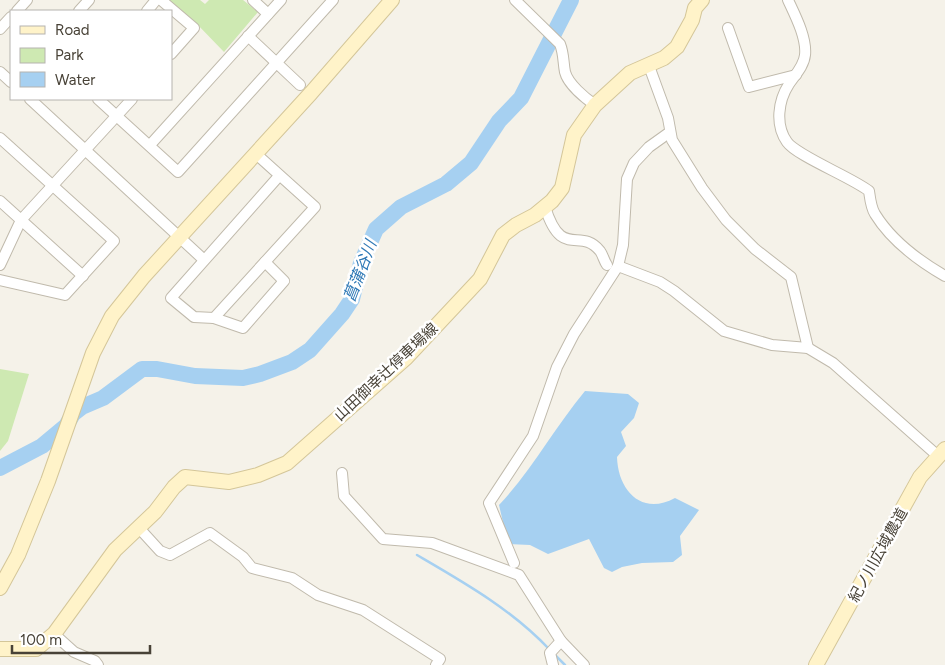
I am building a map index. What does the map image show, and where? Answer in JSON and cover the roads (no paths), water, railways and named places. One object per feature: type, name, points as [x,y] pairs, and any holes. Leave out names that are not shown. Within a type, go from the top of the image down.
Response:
[{"type":"main road","points":[[0,588],[18,554],[48,481],[93,353],[112,316],[144,276],[392,0]]},
{"type":"main road","name":"山田御幸辻停車場線","points":[[0,649],[36,649],[54,634],[115,550],[139,528],[185,476],[230,482],[258,475],[287,463],[406,358],[480,279],[503,235],[545,206],[562,188],[574,134],[595,105],[630,73],[664,58],[677,46],[692,20],[695,8],[702,0]]},
{"type":"main road","name":"紀ノ川広域農道","points":[[816,665],[920,477],[942,452]]},
{"type":"street","points":[[17,10],[27,0]]},
{"type":"street","points":[[80,10],[90,0]]},
{"type":"street","points":[[148,10],[156,0]]},
{"type":"street","points":[[161,0],[194,28],[172,53]]},
{"type":"street","points":[[254,0],[268,14]]},
{"type":"street","points":[[150,146],[281,0]]},
{"type":"street","points":[[99,100],[178,172],[333,0]]},
{"type":"street","points":[[515,0],[560,44],[564,53],[565,73],[571,84],[595,105]]},
{"type":"street","points":[[788,0],[802,38],[805,54],[796,75],[782,99],[779,126],[788,143],[803,154],[855,181],[869,191],[874,212],[892,235],[922,263],[945,276]]},
{"type":"street","points":[[0,29],[10,18]]},
{"type":"street","points":[[728,28],[749,87],[796,75]]},
{"type":"street","points":[[248,36],[277,61],[300,85]]},
{"type":"street","points":[[649,66],[668,118],[672,140],[702,188],[726,220],[756,249],[791,277],[808,348]]},
{"type":"street","points":[[0,72],[10,81]]},
{"type":"street","points":[[31,100],[203,259]]},
{"type":"street","points":[[0,265],[21,220],[131,100]]},
{"type":"street","points":[[514,563],[489,503],[533,436],[557,367],[574,334],[618,266],[623,245],[627,179],[648,147],[670,132]]},
{"type":"street","points":[[0,138],[114,241],[66,295],[0,280]]},
{"type":"street","points":[[214,318],[315,207],[255,154]]},
{"type":"street","points":[[265,262],[284,281],[243,328],[214,318],[194,317],[170,298],[279,176]]},
{"type":"street","points":[[0,201],[83,276]]},
{"type":"street","points":[[545,206],[556,233],[562,238],[585,242],[593,246],[601,252],[607,265]]},
{"type":"street","points":[[618,266],[667,286],[692,303],[724,331],[772,345],[808,348],[833,363],[942,452]]},
{"type":"street","points":[[342,473],[344,496],[383,539],[432,543],[519,575],[561,641],[584,665]]},
{"type":"street","points":[[139,528],[160,551],[170,555],[210,533],[243,557],[252,568],[292,578],[318,595],[363,610],[440,659],[436,665]]},
{"type":"street","points":[[54,634],[74,652],[95,661],[98,665]]},
{"type":"street","points":[[553,665],[550,653],[561,641]]},
{"type":"water","points":[[585,391],[628,394],[639,403],[634,418],[621,432],[626,446],[617,457],[618,469],[627,490],[642,502],[652,504],[663,503],[675,498],[699,510],[680,536],[682,555],[673,562],[642,563],[622,567],[612,572],[604,568],[589,539],[548,554],[530,545],[508,544],[499,505],[511,492]]},
{"type":"waterway","name":"菖蒲谷川","points":[[0,468],[42,446],[66,426],[73,414],[82,407],[103,398],[142,369],[157,369],[195,376],[243,378],[292,362],[310,350],[342,314],[352,299],[361,263],[376,229],[401,207],[446,184],[471,163],[499,121],[521,98],[571,0]]},
{"type":"waterway","points":[[417,555],[470,586],[503,609],[549,649]]},
{"type":"waterway","points":[[555,655],[565,665]]}]
